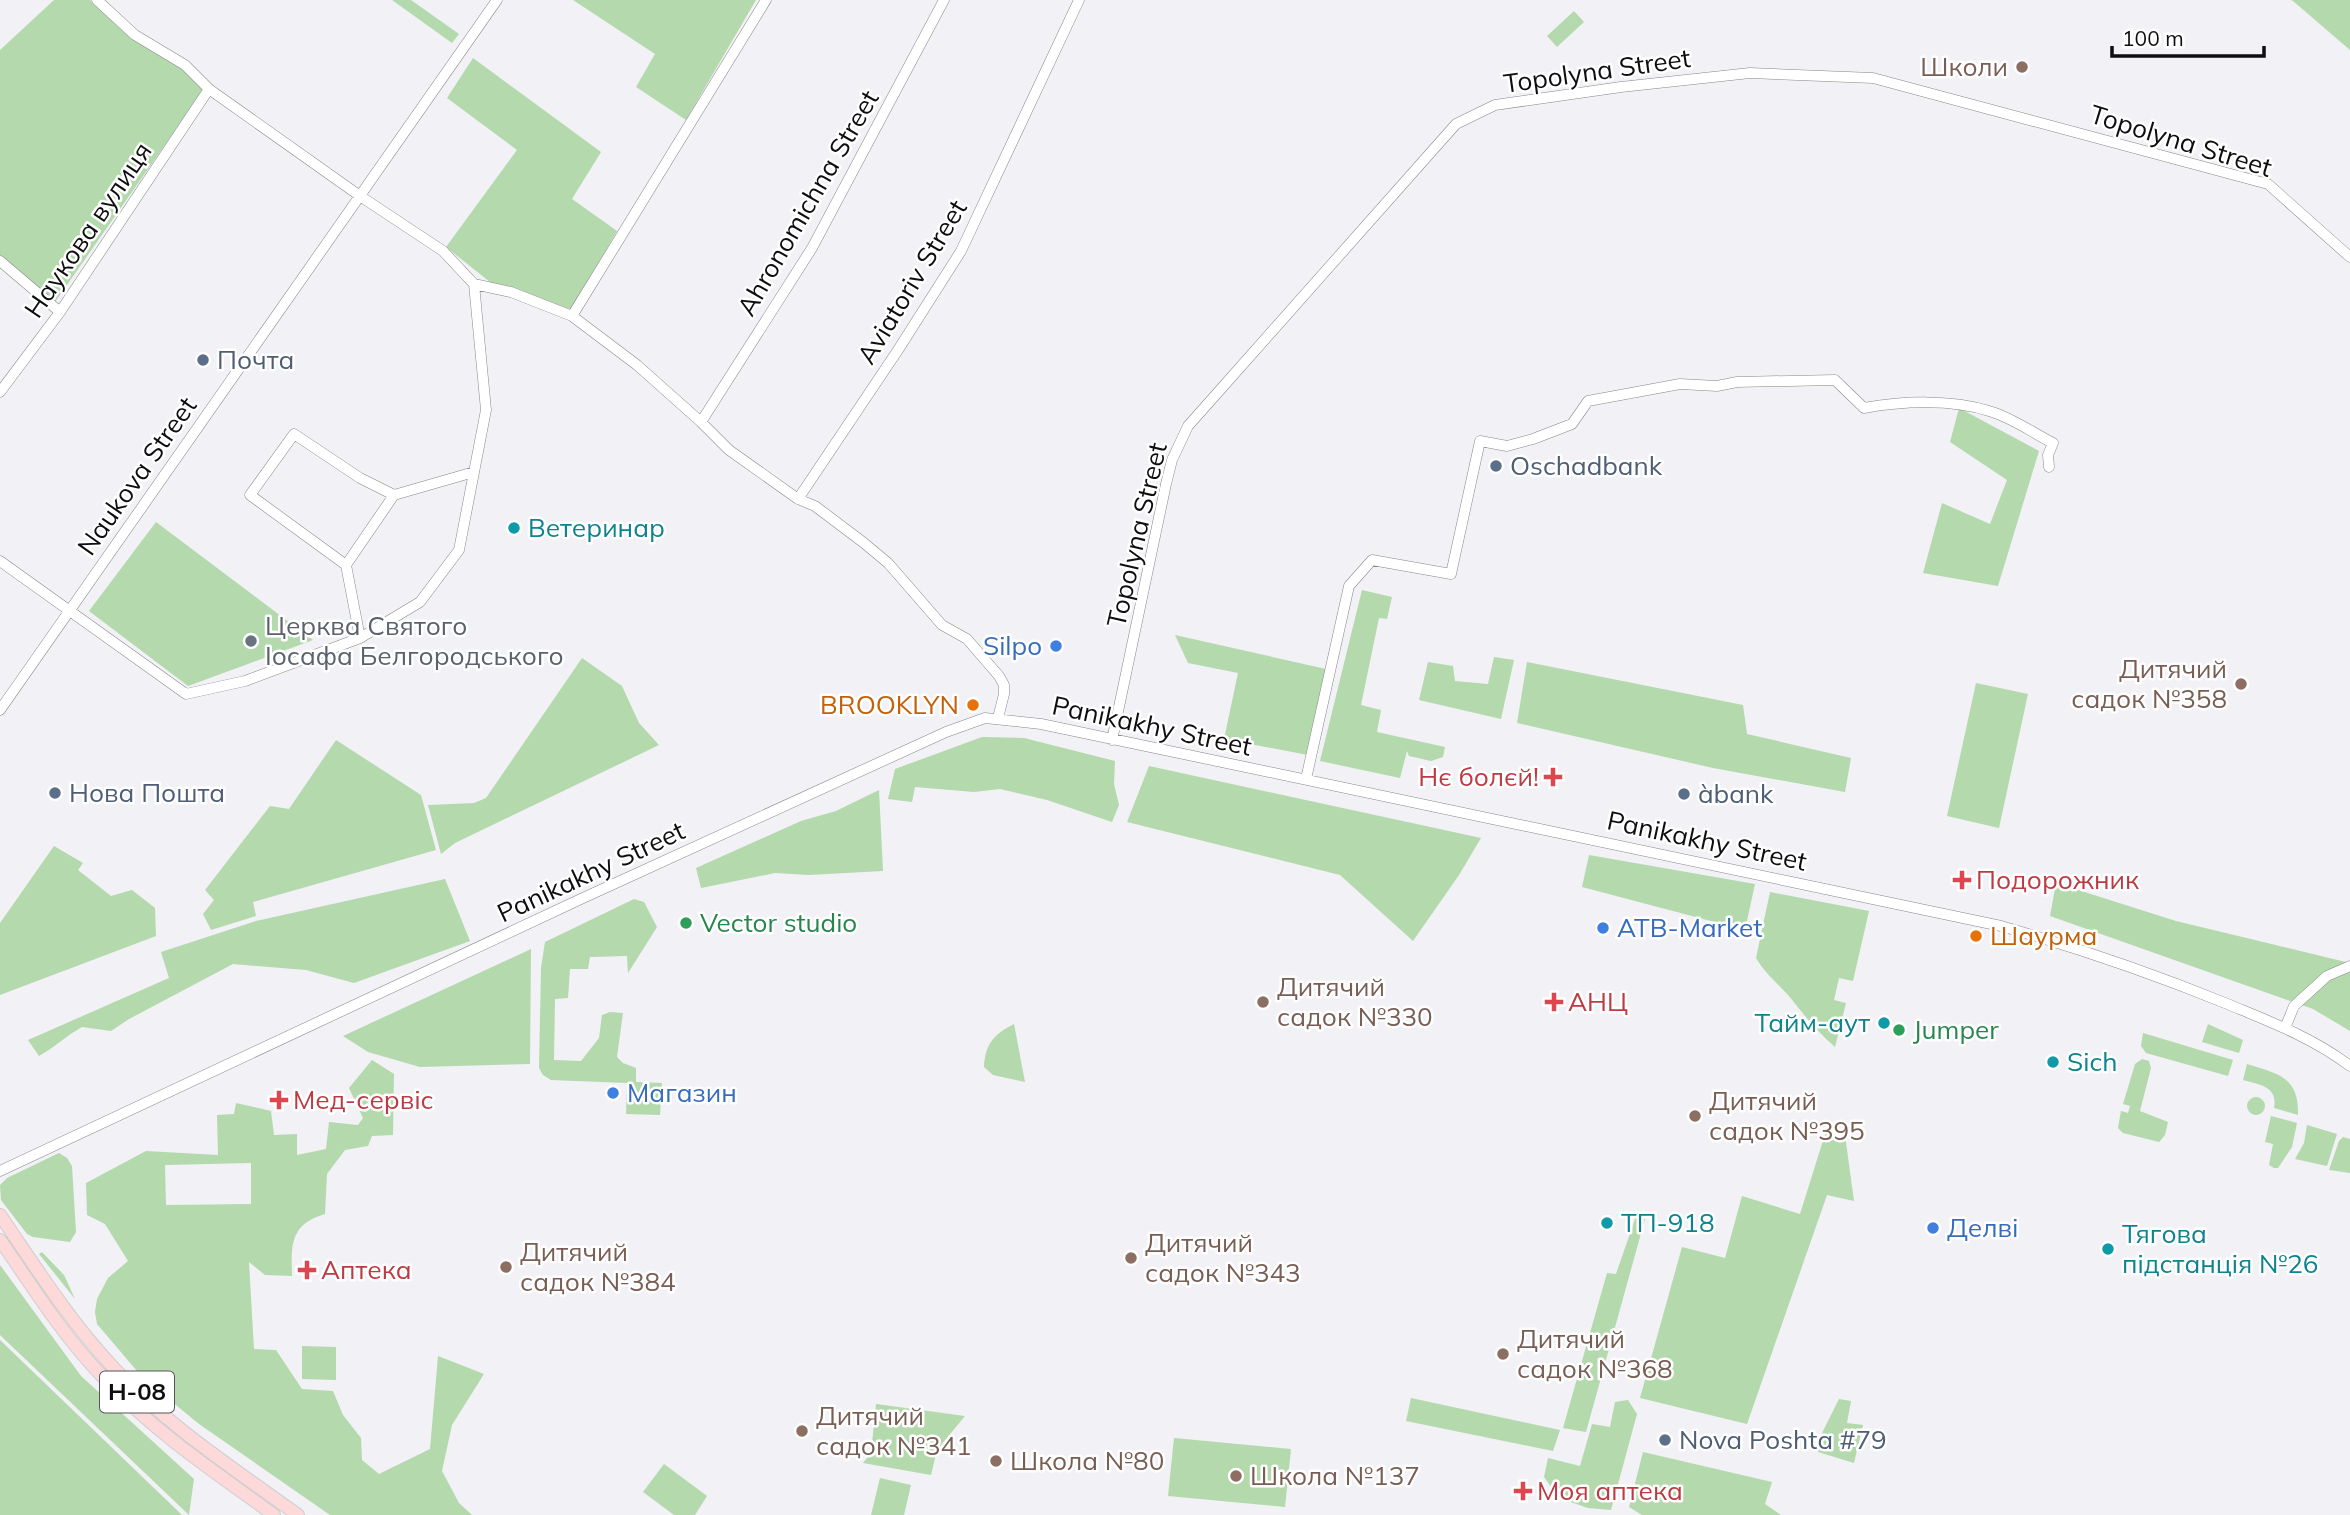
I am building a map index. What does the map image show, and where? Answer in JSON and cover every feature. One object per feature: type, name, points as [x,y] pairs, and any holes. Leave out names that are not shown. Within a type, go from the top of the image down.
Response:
[{"type":"main road","name":"Н-08","points":[[0,1215],[94,1346],[138,1392],[199,1444],[298,1515]]},
{"type":"main road","name":"Н-08","points":[[0,1240],[67,1334],[102,1377],[191,1455],[274,1515]]},
{"type":"main road","points":[[191,1455],[199,1444]]},
{"type":"street","points":[[97,0],[135,34],[185,65],[209,89],[443,251],[474,284],[511,292],[572,316],[611,343],[729,450],[798,499],[815,506],[880,556],[942,625],[959,633],[973,646],[1004,685],[998,718]]},
{"type":"street","name":"Naukova Street","points":[[0,710],[497,0]]},
{"type":"street","points":[[572,316],[766,0]]},
{"type":"street","name":"Ahronomichna Street","points":[[701,422],[813,248],[944,0]]},
{"type":"street","name":"Aviatoriv Street","points":[[798,499],[961,251],[1079,0]]},
{"type":"street","name":"Topolyna Street","points":[[1112,740],[1166,484],[1172,460],[1188,425],[1456,124],[1495,105],[1621,87],[1750,73],[1873,78],[2268,184],[2350,257]]},
{"type":"street","name":"Наукова вулиця","points":[[0,392],[60,312],[209,89]]},
{"type":"street","points":[[0,261],[60,312]]},
{"type":"street","points":[[0,561],[186,694],[245,681],[360,638],[420,602],[458,550],[486,410],[474,284]]},
{"type":"street","points":[[1306,779],[1349,586],[1372,560],[1451,574],[1480,442],[1507,446],[1533,439],[1572,424],[1588,401],[1680,384],[1717,386],[1737,382],[1835,380],[1864,408],[1888,403],[1958,404],[1991,411],[2053,443],[2048,455],[2049,467]]},
{"type":"street","points":[[360,638],[346,565],[250,495],[294,433],[360,478],[394,495]]},
{"type":"street","points":[[346,565],[394,495],[474,472]]},
{"type":"street","name":"Panikakhy Street","points":[[0,1171],[925,741],[971,721],[998,718],[1041,724],[2001,926],[2078,948],[2147,972],[2285,1028],[2320,1045],[2350,1066]]},
{"type":"street","points":[[2285,1028],[2294,1006],[2327,976],[2350,966]]},
{"type":"green space","points":[[54,0],[90,0],[131,38],[183,69],[204,89],[55,302],[0,256],[0,50]]},
{"type":"green space","points":[[392,0],[411,0],[459,34],[452,43]]},
{"type":"green space","points":[[573,0],[756,0],[686,120],[636,87],[655,54]]},
{"type":"green space","points":[[2291,0],[2350,0],[2350,50],[2293,1]]},
{"type":"green space","points":[[1574,11],[1584,22],[1557,47],[1547,36]]},
{"type":"green space","points":[[473,58],[601,152],[572,199],[617,231],[571,311],[490,282],[446,247],[517,150],[447,98]]},
{"type":"green space","points":[[1959,408],[2039,451],[1998,586],[1923,573],[1942,503],[1990,524],[2007,480],[1950,442]]},
{"type":"green space","points":[[156,522],[313,640],[188,686],[89,611]]},
{"type":"green space","points":[[1362,590],[1392,597],[1387,619],[1379,618],[1361,705],[1381,710],[1377,732],[1445,747],[1443,757],[1431,761],[1409,756],[1407,751],[1400,778],[1320,761]]},
{"type":"green space","points":[[1175,635],[1326,669],[1308,755],[1224,739],[1238,673],[1188,663]]},
{"type":"green space","points":[[1494,657],[1514,660],[1501,719],[1419,700],[1428,662],[1453,666],[1455,681],[1488,684]]},
{"type":"green space","points":[[582,658],[622,686],[639,723],[659,745],[455,843],[441,854],[428,805],[474,803],[486,798]]},
{"type":"green space","points":[[1527,662],[1743,705],[1747,734],[1851,758],[1845,792],[1713,768],[1517,723]]},
{"type":"green space","points":[[1976,683],[2028,694],[1999,828],[1947,816]]},
{"type":"green space","points":[[982,737],[1024,738],[1115,761],[1114,784],[1119,805],[1112,822],[1047,800],[1000,789],[974,792],[915,787],[912,802],[888,799],[895,769]]},
{"type":"green space","points":[[336,740],[421,795],[436,850],[253,902],[256,916],[211,930],[203,914],[214,900],[205,890],[270,806],[289,809]]},
{"type":"green space","points":[[1149,766],[1481,838],[1413,941],[1340,875],[1127,822]]},
{"type":"green space","points":[[879,790],[883,871],[809,875],[775,873],[701,888],[696,868],[801,821],[836,811]]},
{"type":"green space","points":[[54,846],[83,863],[78,870],[111,896],[132,890],[155,908],[156,936],[0,995],[0,923]]},
{"type":"green space","points":[[1589,855],[1755,884],[1745,930],[1582,887]]},
{"type":"green space","points":[[445,879],[470,941],[354,983],[306,970],[233,964],[111,1031],[82,1027],[39,1056],[28,1040],[169,978],[161,952],[256,921]]},
{"type":"green space","points":[[2056,883],[2176,921],[2350,963],[2350,1031],[2313,1009],[2050,916]]},
{"type":"green space","points":[[1770,892],[1869,911],[1853,981],[1839,978],[1834,1000],[1846,1003],[1835,1047],[1756,958]]},
{"type":"green space","points":[[634,899],[644,902],[657,927],[628,973],[627,956],[590,957],[588,969],[570,969],[568,998],[555,999],[554,1060],[581,1061],[599,1038],[602,1015],[610,1012],[623,1013],[617,1057],[623,1063],[636,1068],[636,1082],[662,1083],[660,1115],[626,1114],[627,1083],[551,1080],[543,1075],[539,1068],[541,968],[545,942]]},
{"type":"green space","points":[[531,949],[530,1064],[420,1067],[368,1052],[343,1036]]},
{"type":"green space","points":[[1014,1024],[1025,1082],[993,1075],[984,1067],[986,1052],[992,1041]]},
{"type":"green space","points":[[2208,1024],[2243,1040],[2239,1053],[2202,1042]]},
{"type":"green space","points":[[2143,1033],[2233,1060],[2228,1076],[2146,1053],[2141,1046]]},
{"type":"green space","points":[[2142,1059],[2149,1061],[2151,1068],[2140,1111],[2168,1122],[2165,1135],[2159,1142],[2123,1133],[2118,1128],[2121,1111],[2128,1113],[2130,1106],[2123,1104],[2135,1064]]},
{"type":"green space","points":[[372,1060],[394,1074],[393,1135],[372,1136],[368,1146],[345,1150],[327,1174],[325,1214],[305,1224],[295,1237],[292,1276],[265,1275],[249,1262],[254,1349],[276,1350],[302,1389],[333,1391],[343,1415],[361,1438],[362,1460],[379,1474],[430,1449],[438,1356],[484,1374],[452,1425],[442,1471],[459,1503],[472,1515],[330,1515],[199,1424],[143,1378],[97,1324],[97,1299],[108,1278],[128,1261],[105,1224],[87,1215],[86,1183],[146,1151],[218,1155],[217,1115],[234,1114],[236,1103],[271,1111],[274,1135],[297,1134],[297,1155],[326,1149],[329,1122],[358,1125],[363,1118],[349,1088]],"holes":[[[251,1163],[251,1204],[166,1205],[165,1165]]]},
{"type":"green space","points":[[2247,1064],[2269,1071],[2291,1085],[2295,1092],[2298,1115],[2274,1108],[2275,1101],[2270,1091],[2261,1085],[2243,1080]]},
{"type":"green space","points":[[2256,1097],[2262,1100],[2265,1106],[2262,1112],[2256,1115],[2250,1112],[2247,1106],[2250,1100]]},
{"type":"green space","points":[[2271,1116],[2297,1123],[2292,1147],[2278,1168],[2269,1165],[2273,1144],[2265,1142]]},
{"type":"green space","points":[[2307,1125],[2337,1134],[2327,1166],[2295,1159],[2304,1143]]},
{"type":"green space","points":[[1826,1131],[1845,1135],[1854,1201],[1827,1195],[1747,1424],[1640,1398],[1682,1247],[1725,1258],[1742,1196],[1800,1214]]},
{"type":"green space","points":[[2343,1137],[2350,1139],[2350,1173],[2329,1170],[2339,1141]]},
{"type":"green space","points":[[59,1153],[67,1158],[72,1166],[76,1232],[70,1242],[27,1234],[1,1200],[0,1185],[7,1178]]},
{"type":"green space","points":[[1636,1216],[1645,1219],[1586,1432],[1563,1428],[1607,1273],[1616,1274]]},
{"type":"green space","points":[[42,1252],[64,1275],[75,1299],[39,1254]]},
{"type":"green space","points":[[0,1265],[81,1376],[194,1479],[189,1515],[0,1335]]},
{"type":"green space","points":[[0,1340],[182,1515],[0,1515]]},
{"type":"green space","points":[[302,1346],[336,1347],[336,1380],[302,1379]]},
{"type":"green space","points":[[1411,1398],[1560,1430],[1553,1451],[1406,1421]]},
{"type":"green space","points":[[1839,1399],[1851,1401],[1847,1423],[1863,1425],[1854,1463],[1818,1452],[1823,1431]]},
{"type":"green space","points":[[1628,1400],[1637,1414],[1611,1510],[1588,1508],[1559,1498],[1544,1477],[1548,1458],[1580,1466],[1592,1424],[1610,1427],[1615,1402]]},
{"type":"green space","points":[[876,1404],[965,1416],[937,1450],[931,1475],[863,1463],[871,1453]]},
{"type":"green space","points":[[1174,1438],[1291,1449],[1285,1507],[1168,1496]]},
{"type":"green space","points":[[1643,1452],[1772,1482],[1765,1504],[1781,1515],[1642,1515],[1629,1507]]},
{"type":"green space","points":[[664,1464],[707,1496],[695,1515],[674,1515],[643,1492]]},
{"type":"green space","points":[[880,1478],[911,1485],[904,1515],[871,1515]]},
{"type":"place","name":"Школи","points":[[2022,67]]},
{"type":"place","name":"Почта","points":[[203,360]]},
{"type":"place","name":"Oschadbank","points":[[1496,466]]},
{"type":"place","name":"Ветеринар","points":[[514,528]]},
{"type":"place","name":"Церква Святого Іосафа Белгородського","points":[[251,641]]},
{"type":"place","name":"Silpo","points":[[1056,646]]},
{"type":"place","name":"Дитячий садок №358","points":[[2241,684]]},
{"type":"place","name":"BROOKLYN","points":[[973,705]]},
{"type":"place","name":"Нє болєй!","points":[[1553,777]]},
{"type":"place","name":"Нова Пошта","points":[[55,793]]},
{"type":"place","name":"àbank","points":[[1684,794]]},
{"type":"place","name":"Подорожник","points":[[1962,880]]},
{"type":"place","name":"Vector studio","points":[[686,923]]},
{"type":"place","name":"ATB-Market","points":[[1603,928]]},
{"type":"place","name":"Шаурма","points":[[1976,936]]},
{"type":"place","name":"Дитячий садок №330","points":[[1263,1002]]},
{"type":"place","name":"АНЦ","points":[[1554,1002]]},
{"type":"place","name":"Тайм-аут","points":[[1884,1023]]},
{"type":"place","name":"Jumper","points":[[1899,1030]]},
{"type":"place","name":"Sich","points":[[2053,1062]]},
{"type":"place","name":"Магазин","points":[[613,1093]]},
{"type":"place","name":"Мед-сервіс","points":[[279,1100]]},
{"type":"place","name":"Дитячий садок №395","points":[[1695,1116]]},
{"type":"place","name":"ТП-918","points":[[1607,1223]]},
{"type":"place","name":"Делві","points":[[1933,1228]]},
{"type":"place","name":"Тягова пiдстанцiя №26","points":[[2108,1249]]},
{"type":"place","name":"Дитячий садок №343","points":[[1131,1258]]},
{"type":"place","name":"Дитячий садок №384","points":[[506,1267]]},
{"type":"place","name":"Аптека","points":[[307,1270]]},
{"type":"place","name":"Дитячий садок №368","points":[[1503,1354]]},
{"type":"place","name":"Дитячий садок №341","points":[[802,1431]]},
{"type":"place","name":"Nova Poshta #79","points":[[1665,1440]]},
{"type":"place","name":"Школа №80","points":[[996,1461]]},
{"type":"place","name":"Школа №137","points":[[1236,1476]]},
{"type":"place","name":"Моя аптека","points":[[1523,1491]]}]
